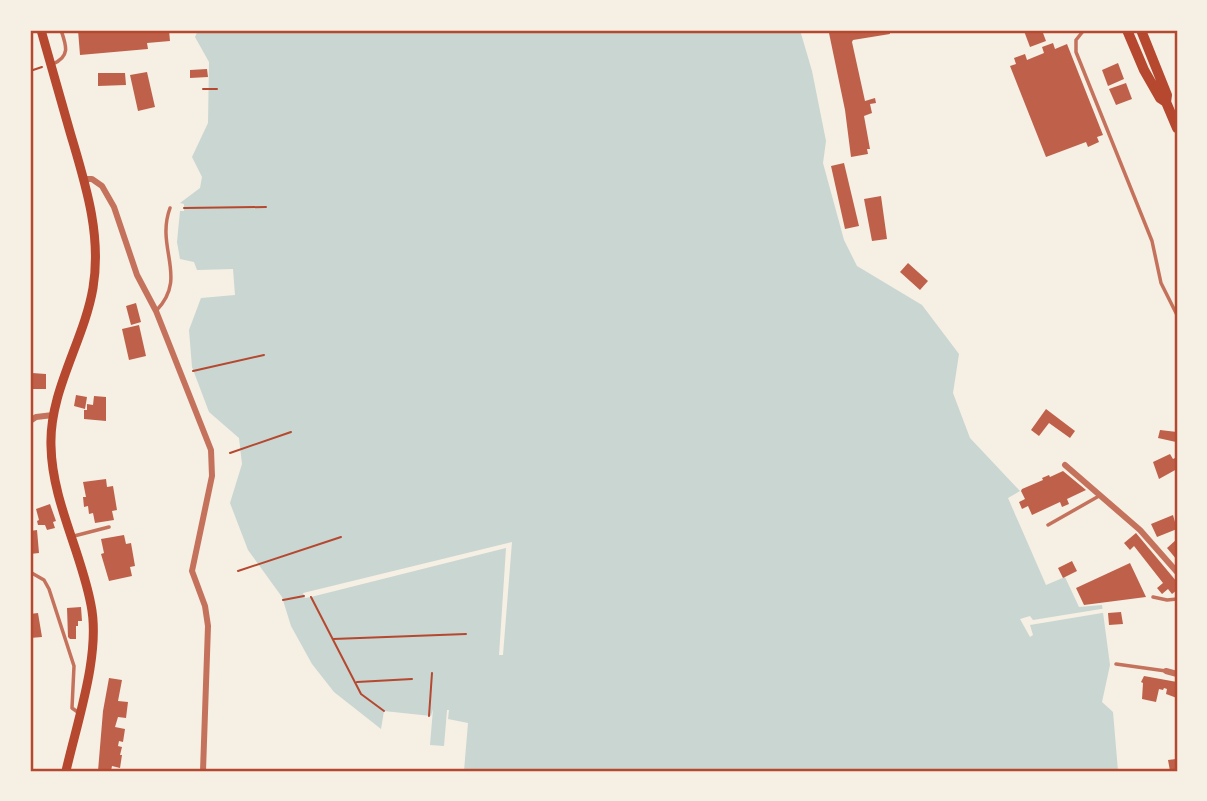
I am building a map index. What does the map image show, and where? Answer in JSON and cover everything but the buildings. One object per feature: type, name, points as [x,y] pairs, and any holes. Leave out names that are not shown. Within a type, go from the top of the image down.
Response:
[{"type":"main road","points":[[41,30],[84,179],[95,236],[93,289],[53,415],[51,457],[55,482],[87,586],[94,622],[91,662],[65,771]]},
{"type":"main road","points":[[1127,30],[1144,70],[1160,98],[1166,102]]},
{"type":"main road","points":[[1141,30],[1177,128]]},
{"type":"street","points":[[84,179],[92,179],[102,186],[114,208],[137,275],[156,311],[207,439],[212,466],[192,571],[205,606],[208,626],[203,771]]},
{"type":"street","points":[[30,421],[36,417],[53,415]]},
{"type":"street","points":[[1065,465],[1140,530],[1177,572]]},
{"type":"street","points":[[1166,671],[1177,674]]},
{"type":"lane","points":[[51,64],[62,60],[66,54],[61,30]]},
{"type":"lane","points":[[1084,30],[1076,40],[1076,52],[1152,241],[1161,283],[1177,315]]},
{"type":"lane","points":[[156,311],[169,294],[172,282],[165,227],[170,208]]},
{"type":"lane","points":[[1048,525],[1101,495]]},
{"type":"lane","points":[[71,537],[109,527]]},
{"type":"lane","points":[[30,572],[44,580],[49,589],[74,666],[72,708],[79,713]]},
{"type":"lane","points":[[1153,597],[1177,599]]},
{"type":"lane","points":[[1116,664],[1166,671]]},
{"type":"path","points":[[203,89],[217,89]]},
{"type":"path","points":[[184,208],[266,208]]},
{"type":"path","points":[[193,371],[264,355]]},
{"type":"path","points":[[230,453],[290,432]]},
{"type":"path","points":[[238,571],[341,537]]},
{"type":"path","points":[[284,600],[304,596]]},
{"type":"path","points":[[310,597],[361,694],[384,711]]},
{"type":"path","points":[[332,639],[466,634]]},
{"type":"path","points":[[429,716],[432,673]]},
{"type":"path","points":[[354,682],[412,679]]},
{"type":"shaded area","points":[[198,30],[800,30],[812,71],[826,141],[823,163],[844,240],[857,266],[922,305],[959,354],[953,393],[970,438],[1020,491],[1008,498],[1046,585],[1065,577],[1079,607],[1102,605],[1110,665],[1102,702],[1113,712],[1118,771],[464,771],[468,723],[448,719],[449,710],[444,746],[430,745],[433,709],[431,716],[384,711],[381,729],[334,692],[312,664],[291,626],[282,597],[248,550],[230,503],[242,464],[239,438],[209,412],[192,367],[189,330],[201,298],[235,295],[233,269],[197,270],[194,262],[180,259],[177,242],[180,211],[184,211],[184,204],[180,203],[200,188],[202,177],[192,157],[208,123],[209,62],[195,37]]},
{"type":"pier","points":[[512,542],[503,655],[499,655],[506,548],[311,597],[305,598],[303,593]]},
{"type":"pier","points":[[1107,608],[1108,612],[1030,625],[1033,635],[1030,637],[1020,619],[1030,616],[1033,620]]}]
